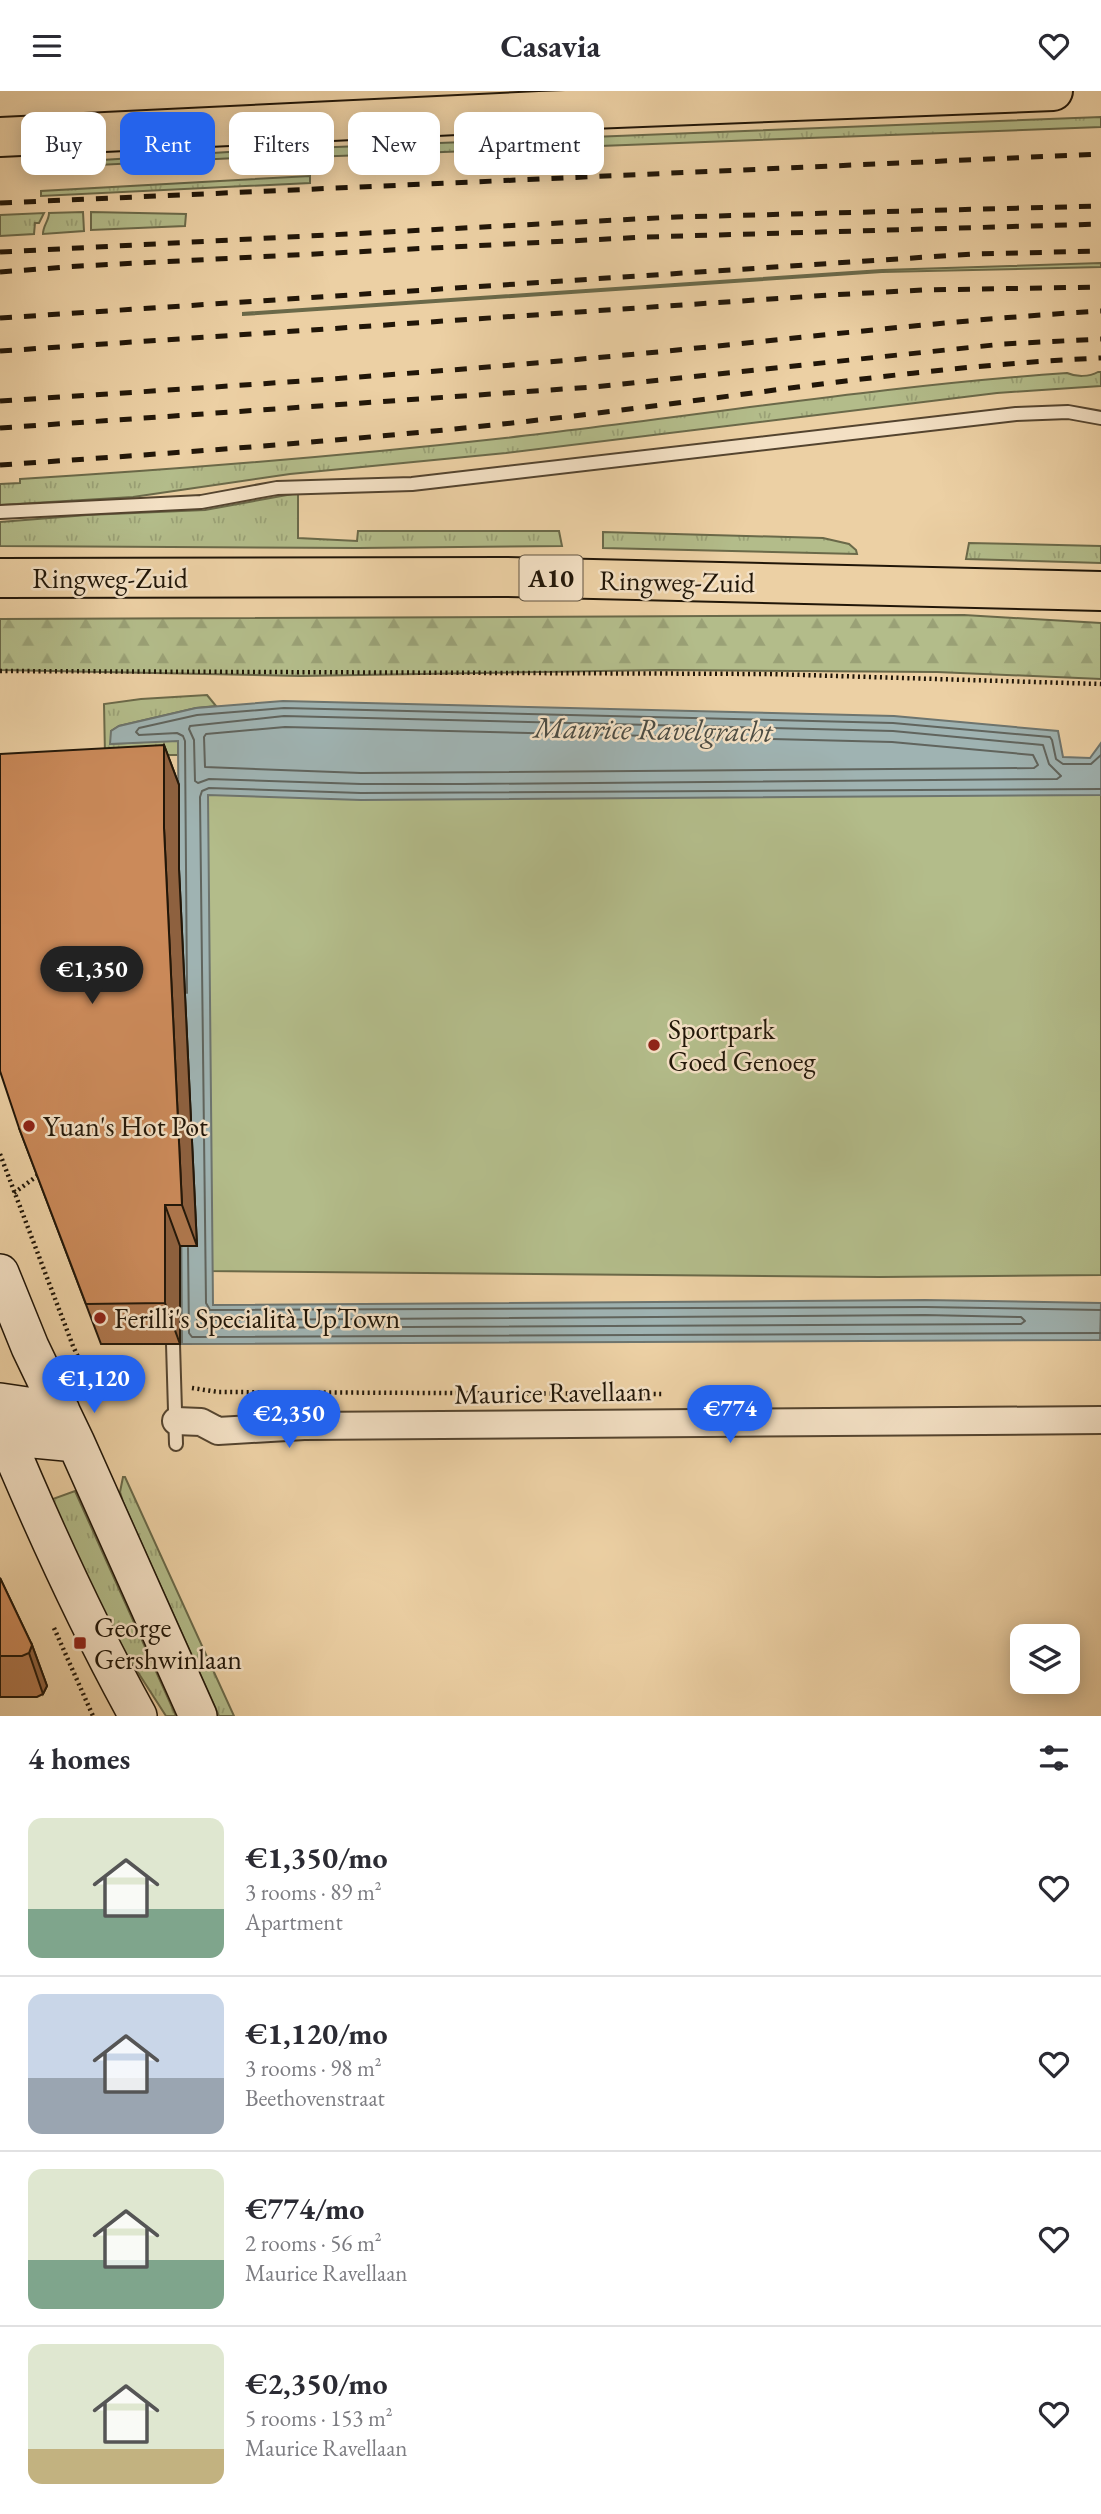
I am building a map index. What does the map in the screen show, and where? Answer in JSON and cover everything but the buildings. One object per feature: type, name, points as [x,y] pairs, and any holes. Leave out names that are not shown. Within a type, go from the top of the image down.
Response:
[{"type":"highway","points":[[4,137],[526,111],[1053,91]]},
{"type":"highway","name":"Ringweg-Zuid","points":[[0,578],[505,577],[1101,591]]},
{"type":"main road","points":[[0,1273],[59,1420],[198,1716]]},
{"type":"main road","points":[[1,1425],[59,1420]]},
{"type":"main road","points":[[1,1425],[59,1420]]},
{"type":"main road","points":[[1,1425],[23,1481],[111,1668],[138,1716]]},
{"type":"street","name":"Maurice Ravellaan","points":[[176,1433],[201,1422],[218,1431],[331,1426],[1101,1420]]},
{"type":"lane","points":[[0,512],[201,502],[277,488],[412,484],[1016,414],[1068,412],[1101,418]]},
{"type":"lane","points":[[173,1344],[176,1433]]},
{"type":"path","points":[[0,671],[757,674],[1101,684]]},
{"type":"path","points":[[0,1154],[90,1383]]},
{"type":"path","points":[[14,1193],[48,1168]]},
{"type":"path","name":"Maurice Ravellaan","points":[[176,1384],[218,1392],[671,1394]]},
{"type":"green space","points":[[1101,117],[1101,127],[604,146],[604,136]]},
{"type":"green space","points":[[454,142],[454,152],[440,152],[440,143]]},
{"type":"green space","points":[[348,146],[348,156],[334,156],[334,147]]},
{"type":"green space","points":[[229,152],[229,158],[215,159],[215,153]]},
{"type":"green space","points":[[120,159],[120,164],[106,165],[106,160]]},
{"type":"green space","points":[[310,176],[310,183],[41,196],[41,191]]},
{"type":"green space","points":[[83,212],[84,231],[43,234],[49,213]]},
{"type":"green space","points":[[91,212],[186,214],[185,226],[91,230]]},
{"type":"green space","points":[[44,213],[39,223],[35,223],[34,234],[0,236],[0,215]]},
{"type":"green space","points":[[1101,263],[1101,267],[882,272],[243,315],[882,270]]},
{"type":"green space","points":[[1101,372],[1101,386],[997,393],[506,453],[290,474],[133,497],[0,505],[0,484],[20,483],[20,479],[384,451],[926,386],[1067,373],[1087,376]]},
{"type":"green space","points":[[298,493],[298,538],[357,541],[358,531],[559,531],[562,546],[0,546],[0,522],[205,510]]},
{"type":"green space","points":[[603,532],[823,538],[849,544],[857,554],[603,548]]},
{"type":"green space","points":[[969,543],[1101,546],[1101,563],[966,559]]},
{"type":"green space","points":[[964,615],[1101,623],[1101,679],[937,672],[662,670],[301,676],[0,670],[0,619]]},
{"type":"green space","points":[[207,695],[216,706],[119,726],[111,731],[111,744],[178,740],[178,755],[105,755],[104,704]]},
{"type":"green space","name":"Sportpark Goed Genoeg","points":[[1101,781],[1101,1275],[880,1277],[207,1271],[207,795]]},
{"type":"green space","points":[[123,1477],[234,1716],[219,1716],[123,1502],[120,1492]]},
{"type":"green space","points":[[75,1491],[176,1716],[166,1716],[105,1621],[50,1500]]},
{"type":"water","name":"Maurice Ravelgracht","points":[[283,701],[894,716],[1058,731],[1063,757],[1090,758],[1101,743],[1101,795],[361,800],[208,795],[213,1305],[925,1300],[1101,1303],[1100,1340],[182,1344],[178,741],[110,744],[111,731],[119,726],[196,708]]},
{"type":"railway","points":[[0,203],[1101,154]]},
{"type":"railway","points":[[0,252],[676,217],[1101,206]]},
{"type":"railway","points":[[0,272],[646,237],[1101,224]]},
{"type":"railway","points":[[0,318],[973,254],[1101,251]]},
{"type":"railway","points":[[0,351],[830,295],[923,290],[1101,287]]},
{"type":"railway","points":[[0,401],[519,364],[974,320],[1101,311]]},
{"type":"railway","points":[[0,428],[593,387],[1003,344],[1101,339]]},
{"type":"railway","points":[[0,465],[424,432],[900,375],[1101,358]]},
{"type":"place","name":"Sportpark Goed Genoeg","points":[[654,1045]]},
{"type":"place","name":"Yuan's Hot Pot","points":[[29,1126]]},
{"type":"place","name":"Ferilli's Specialità UpTown","points":[[100,1318]]},
{"type":"place","name":"George Gershwinlaan","points":[[80,1643]]}]
